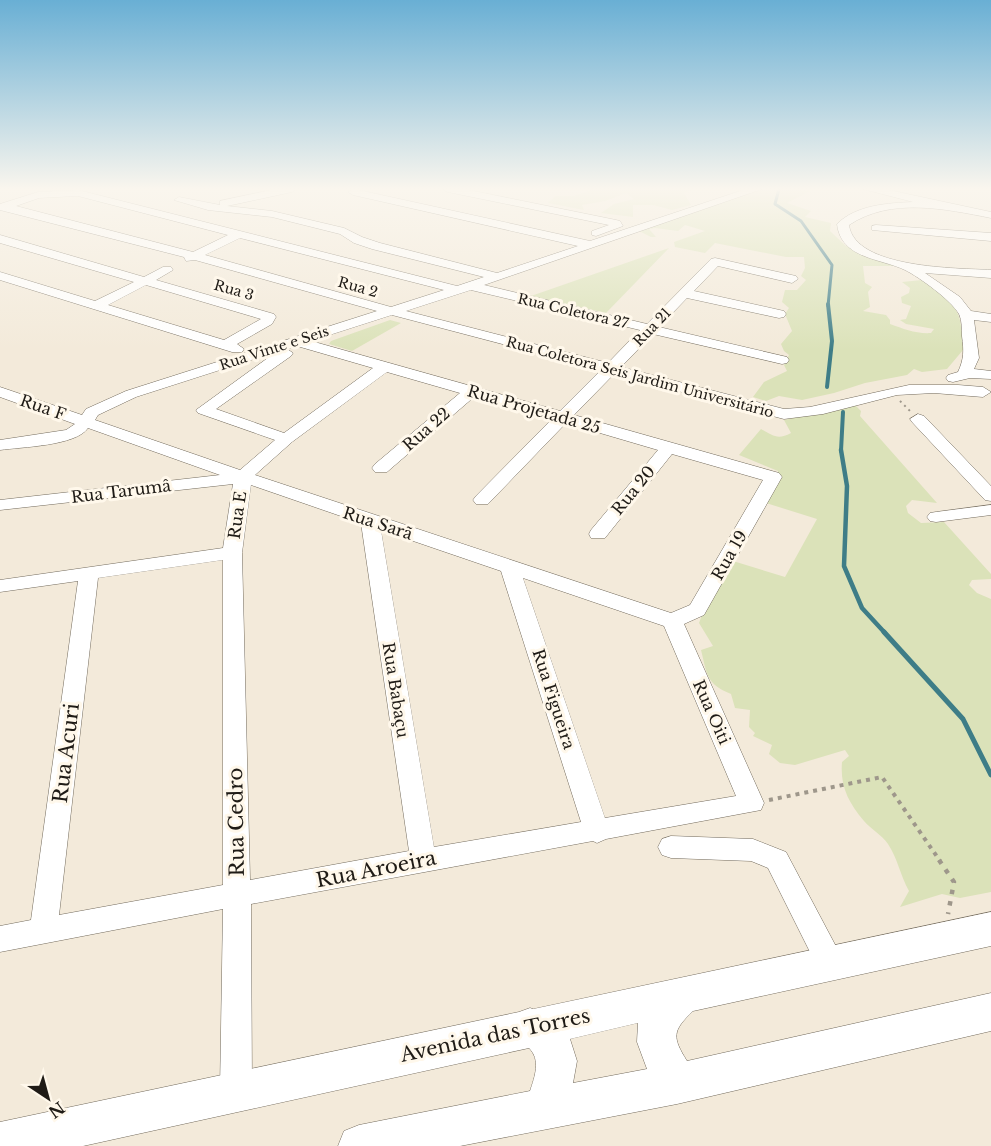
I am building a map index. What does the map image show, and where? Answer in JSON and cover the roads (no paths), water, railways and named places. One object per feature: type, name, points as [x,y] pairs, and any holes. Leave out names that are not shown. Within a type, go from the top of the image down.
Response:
[{"type":"main road","name":"Avenida das Torres","points":[[0,1143],[530,1027],[975,933]]},
{"type":"main road","points":[[676,1084],[658,1052],[656,1033],[661,1017],[683,995]]},
{"type":"main road","points":[[359,1146],[407,1140],[546,1108],[676,1084],[991,1012]]},
{"type":"main road","points":[[530,1027],[544,1033],[554,1043],[557,1057],[546,1108]]},
{"type":"street","name":"Rua 3","points":[[12,242],[269,317],[267,321],[226,345]]},
{"type":"street","name":"Rua 2","points":[[141,242],[391,311]]},
{"type":"street","points":[[95,306],[222,242]]},
{"type":"street","name":"Rua Coletora 27","points":[[279,242],[464,288],[782,360]]},
{"type":"street","points":[[365,242],[496,276]]},
{"type":"street","points":[[580,242],[593,245]]},
{"type":"street","name":"Rua Vinte e Seis","points":[[0,445],[66,436],[79,430],[92,412],[118,399],[300,343],[600,242]]},
{"type":"street","points":[[851,242],[872,256],[910,268],[991,274]]},
{"type":"street","name":"Rua 21","points":[[482,500],[716,262],[792,279]]},
{"type":"street","points":[[910,268],[948,294],[967,315],[972,358],[963,375],[964,385],[988,392]]},
{"type":"street","points":[[0,276],[226,345],[253,356]]},
{"type":"street","points":[[684,293],[779,314]]},
{"type":"street","name":"Rua Coletora Seis Jardim Universitário","points":[[391,311],[784,414],[819,411],[891,392],[926,387]]},
{"type":"street","points":[[967,315],[991,318]]},
{"type":"street","points":[[286,439],[204,410],[275,358],[300,343]]},
{"type":"street","name":"Rua Projetada 25","points":[[300,343],[773,477]]},
{"type":"street","points":[[972,358],[990,375]]},
{"type":"street","points":[[243,477],[286,439],[384,367]]},
{"type":"street","points":[[926,387],[975,372],[990,375]]},
{"type":"street","points":[[926,387],[988,392]]},
{"type":"street","name":"Rua 22","points":[[381,468],[471,391]]},
{"type":"street","name":"Rua F","points":[[0,392],[85,422]]},
{"type":"street","points":[[918,419],[991,496]]},
{"type":"street","name":"Rua Sarã","points":[[85,422],[672,621]]},
{"type":"street","name":"Rua 20","points":[[598,534],[669,447]]},
{"type":"street","name":"Rua Tarumâ","points":[[0,505],[243,477]]},
{"type":"street","name":"Rua E","points":[[232,553],[243,477]]},
{"type":"street","name":"Rua 19","points":[[672,621],[697,609],[773,477]]},
{"type":"street","points":[[936,517],[991,510]]},
{"type":"street","name":"Rua Babaçu","points":[[370,520],[423,860]]},
{"type":"street","points":[[0,586],[232,553]]},
{"type":"street","name":"Rua Cedro","points":[[232,553],[237,896],[236,1091]]},
{"type":"street","name":"Rua Figueira","points":[[510,567],[597,832]]},
{"type":"street","name":"Rua Acuri","points":[[43,932],[89,574]]},
{"type":"street","name":"Rua Oiti","points":[[672,621],[752,803]]},
{"type":"street","name":"Rua Aroeira","points":[[0,939],[423,860],[597,832],[752,803]]},
{"type":"street","points":[[671,847],[753,850],[777,860],[831,963]]},
{"type":"waterway","points":[[816,242],[832,265],[828,305]]},
{"type":"waterway","points":[[827,387],[832,341],[828,305]]},
{"type":"waterway","points":[[841,450],[843,412]]},
{"type":"waterway","points":[[841,450],[847,486],[844,566],[862,608],[885,633]]},
{"type":"waterway","points":[[884,632],[963,719],[991,775]]}]
